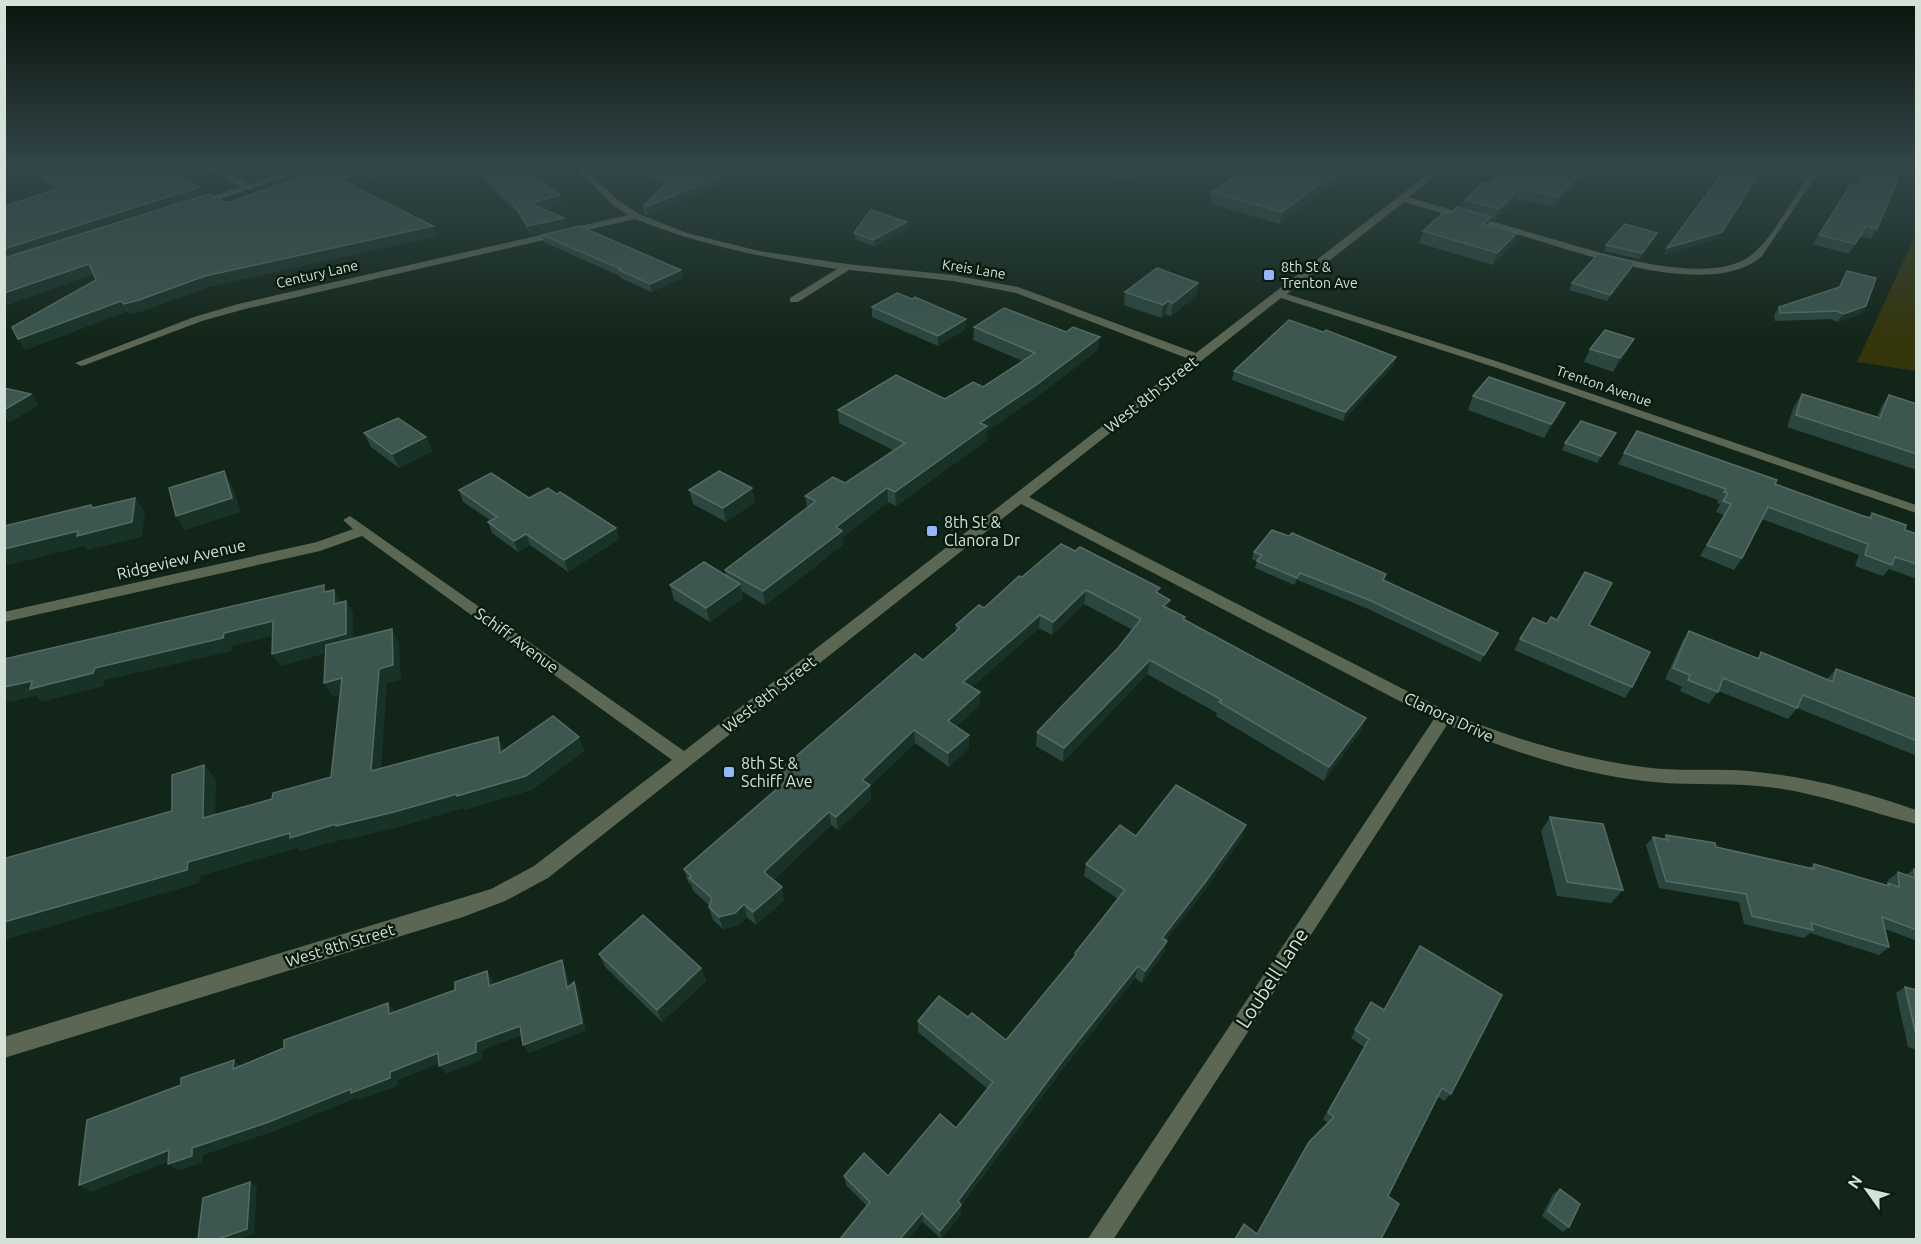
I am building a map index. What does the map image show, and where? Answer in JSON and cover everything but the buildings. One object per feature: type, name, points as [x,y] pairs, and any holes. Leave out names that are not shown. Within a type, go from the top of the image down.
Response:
[{"type":"street","name":"Century Lane","points":[[81,363],[187,323],[242,306],[596,225]]},
{"type":"street","name":"Kreis Lane","points":[[659,225],[684,235],[759,254],[847,267],[953,278],[1018,290],[1198,358]]},
{"type":"street","name":"West 8th Street","points":[[4,1048],[498,896],[541,872],[1368,225]]},
{"type":"street","points":[[1496,225],[1622,261],[1663,269],[1711,270],[1741,265],[1759,255],[1779,225]]},
{"type":"street","points":[[794,300],[847,267]]},
{"type":"street","name":"Trenton Avenue","points":[[1281,295],[1501,366],[1917,509]]},
{"type":"street","name":"Clanora Drive","points":[[1020,498],[1444,717],[1529,751],[1580,764],[1647,775],[1726,776],[1778,781],[1832,792],[1917,817]]},
{"type":"street","name":"Schiff Avenue","points":[[350,520],[684,760]]},
{"type":"street","name":"Ridgeview Avenue","points":[[4,617],[320,546],[364,530]]},
{"type":"street","name":"Loubell Lane","points":[[1099,1239],[1444,717]]},
{"type":"shaded area","points":[[1916,234],[1916,371],[1857,362]]},
{"type":"place","name":"8th St & Trenton Ave","points":[[1269,275]]},
{"type":"place","name":"8th St & Clanora Dr","points":[[932,531]]},
{"type":"place","name":"8th St & Schiff Ave","points":[[729,772]]}]
